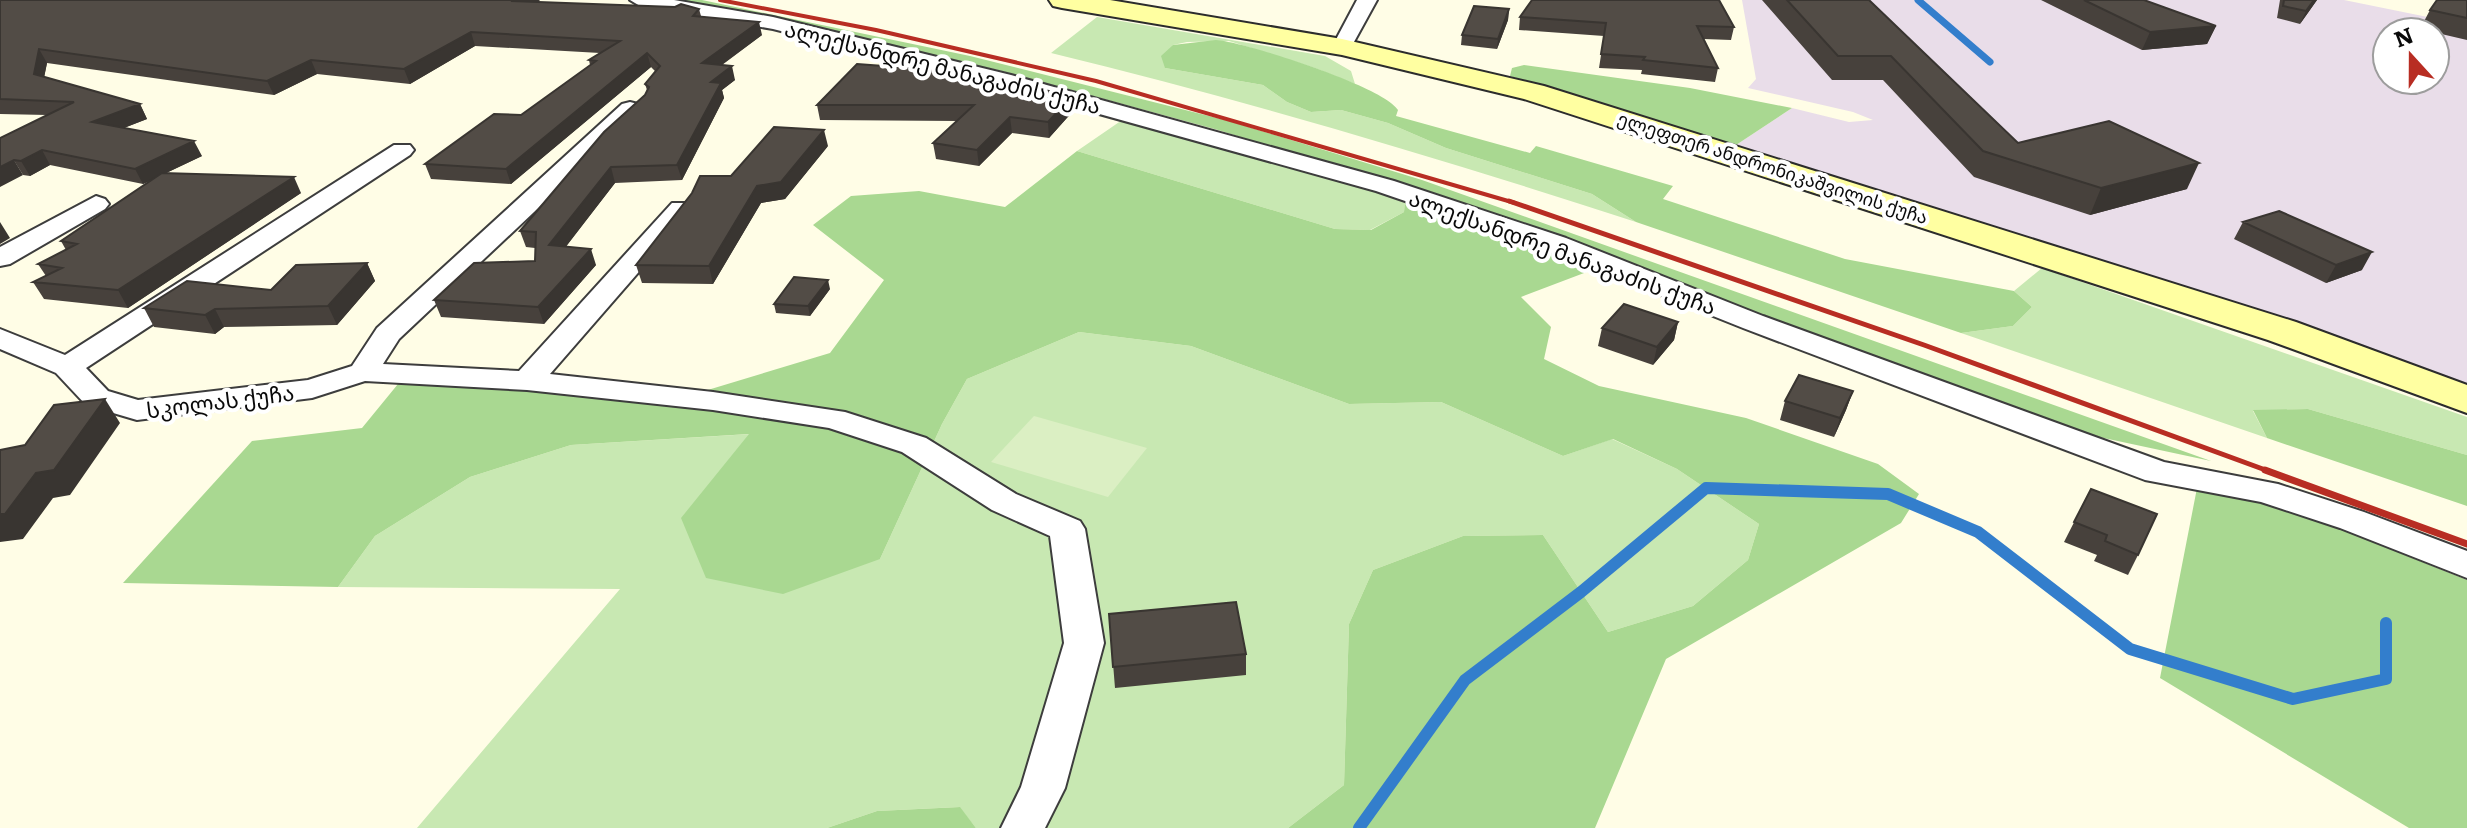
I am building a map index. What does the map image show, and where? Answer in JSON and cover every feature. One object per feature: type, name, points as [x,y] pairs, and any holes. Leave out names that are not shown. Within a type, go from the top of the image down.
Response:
[{"type":"main road","name":"ელეფთერ ანდრონიკაშვილის ქუჩა","points":[[1062,0],[1342,47],[1533,92],[2282,331],[2467,400]]},
{"type":"street","name":"ალექსანდრე მანაგაძის ქუჩა","points":[[640,0],[773,23],[1003,80],[1385,186],[1557,244],[1753,322],[2157,472],[2266,492],[2352,520],[2467,565]]},
{"type":"street","points":[[1342,47],[1367,0]]},
{"type":"street","points":[[363,372],[387,334],[639,102]]},
{"type":"street","points":[[67,367],[402,150]]},
{"type":"street","points":[[0,258],[96,204]]},
{"type":"street","points":[[527,381],[681,208]]},
{"type":"street","name":"სკოლას ქუჩა","points":[[0,338],[67,367],[97,398],[137,410],[312,389],[363,372],[527,381],[713,401],[834,419],[914,445],[1004,502],[1067,529],[1084,643],[1043,788],[1023,828]]},
{"type":"shaded area","points":[[1742,0],[2344,0],[2423,16],[2371,16],[2371,96],[2451,96],[2451,22],[2467,25],[2467,383],[1736,145],[1792,108],[1849,122],[1873,120],[1853,112],[1748,88],[1756,79]]},
{"type":"green space","points":[[658,0],[702,0],[970,56],[1229,121],[1422,180],[2211,461],[2043,425],[1463,206],[1218,130],[998,70],[783,23]]},
{"type":"green space","points":[[1097,17],[1325,56],[1351,71],[1355,84],[1229,41],[1173,45],[1165,68],[1263,85],[1287,102],[1311,112],[1341,110],[1388,123],[1446,148],[1592,194],[1636,222],[1345,132],[1051,53]]},
{"type":"green space","points":[[1216,40],[1283,57],[1342,78],[1388,100],[1398,110],[1396,116],[1530,153],[1536,146],[1673,186],[1663,199],[1845,259],[2014,291],[2032,307],[2013,326],[1961,333],[1636,222],[1592,194],[1446,148],[1388,123],[1341,110],[1311,112],[1287,102],[1263,85],[1165,68],[1161,56],[1173,45]]},
{"type":"green space","points":[[1524,65],[1690,88],[1792,108],[1736,145],[1510,76],[1512,68]]},
{"type":"green space","points":[[1128,116],[1405,201],[1404,212],[1370,230],[1335,229],[1077,151]]},
{"type":"green space","points":[[1077,151],[1335,229],[1371,230],[1404,212],[1405,201],[1546,249],[1592,270],[1521,297],[1551,327],[1544,359],[1599,386],[1746,418],[1878,464],[1919,494],[1901,523],[1666,659],[1595,828],[1288,828],[1344,785],[1349,624],[1373,570],[1463,536],[1543,535],[1608,632],[1693,606],[1748,560],[1759,524],[1677,469],[1613,439],[1563,456],[1441,402],[1349,404],[1191,346],[1079,332],[967,379],[942,424],[880,559],[783,594],[706,578],[681,518],[749,434],[571,445],[470,477],[375,536],[338,587],[123,583],[252,441],[362,428],[398,384],[511,388],[658,405],[830,353],[884,280],[813,225],[851,196],[919,191],[1005,207]]},
{"type":"green space","points":[[2042,268],[2467,417],[2467,455],[2308,409],[2253,411],[2267,438],[1961,333],[2013,326],[2032,307],[2014,291]]},
{"type":"green space","points":[[1079,332],[1191,346],[1349,404],[1441,402],[1563,456],[1612,439],[1677,469],[1759,524],[1748,560],[1693,606],[1608,632],[1543,535],[1463,536],[1373,570],[1349,624],[1344,785],[1288,828],[976,828],[959,807],[877,811],[827,828],[417,828],[620,589],[338,587],[375,536],[470,477],[571,445],[751,434],[724,470],[880,559],[942,424],[967,379]]},
{"type":"green space","points":[[2308,409],[2467,455],[2467,506],[2267,438],[2253,410]]},
{"type":"green space","points":[[1034,416],[1147,448],[1108,497],[991,462]]},
{"type":"green space","points":[[2197,488],[2263,498],[2467,580],[2467,828],[2409,828],[2160,678]]},
{"type":"green space","points":[[960,807],[976,828],[827,828],[877,811]]},
{"type":"building","points":[[0,0],[513,0],[675,7],[681,4],[699,9],[693,16],[759,22],[702,63],[732,66],[711,82],[721,83],[677,165],[611,167],[549,245],[591,249],[538,307],[434,300],[474,263],[535,261],[536,232],[520,231],[604,132],[645,95],[649,87],[645,84],[660,66],[647,53],[506,169],[425,164],[494,114],[521,115],[596,61],[589,60],[620,41],[471,32],[404,69],[311,60],[267,81],[39,49],[34,74],[140,104],[92,122],[194,141],[135,169],[42,150],[0,167],[0,138],[74,102],[0,99]]},
{"type":"building","points":[[1532,0],[1719,0],[1734,27],[1697,26],[1718,68],[1643,60],[1645,57],[1601,54],[1606,23],[1520,17]]},
{"type":"building","points":[[1787,0],[1869,0],[2018,143],[2109,121],[2199,163],[2101,188],[1983,151],[1891,56],[1838,56]]},
{"type":"building","points":[[2084,0],[2144,0],[2216,26],[2150,32]]},
{"type":"building","points":[[2284,0],[2314,0],[2306,11],[2283,6]]},
{"type":"building","points":[[2437,0],[2467,0],[2467,18],[2430,10]]},
{"type":"building","points":[[1474,6],[1509,9],[1498,39],[1462,35]]},
{"type":"building","points":[[857,64],[951,71],[946,74],[1022,84],[1019,86],[1073,95],[1048,122],[1010,117],[977,150],[933,143],[974,105],[817,105]]},
{"type":"building","points":[[774,127],[824,130],[781,182],[757,186],[709,266],[636,265],[692,193],[700,176],[731,176]]},
{"type":"building","points":[[162,173],[294,177],[118,290],[33,282],[62,268],[38,264],[77,244],[61,241]]},
{"type":"building","points":[[2279,211],[2372,252],[2336,265],[2243,222]]},
{"type":"building","points":[[367,263],[328,306],[215,309],[205,315],[144,308],[187,281],[271,290],[296,265]]},
{"type":"building","points":[[794,277],[828,280],[808,306],[774,304]]},
{"type":"building","points":[[1624,304],[1678,322],[1657,347],[1602,328]]},
{"type":"building","points":[[1799,375],[1853,391],[1840,418],[1785,401]]},
{"type":"building","points":[[105,399],[54,470],[36,473],[5,514],[0,514],[0,450],[25,445],[54,405]]},
{"type":"building","points":[[2091,489],[2157,514],[2138,555],[2105,541],[2107,535],[2074,522]]},
{"type":"building","points":[[1236,602],[1246,654],[1113,667],[1109,614]]},
{"type":"waterway","points":[[1918,0],[1990,62]]},
{"type":"waterway","points":[[1359,828],[1465,680],[1581,592],[1706,488],[1888,494],[1978,532],[2130,649],[2293,699],[2386,679],[2386,623]]},
{"type":"railway","points":[[720,0],[876,30],[1096,81],[1514,203]]},
{"type":"railway","points":[[1509,201],[1514,203]]},
{"type":"railway","points":[[1514,203],[1924,345],[2271,472]]},
{"type":"railway","points":[[2265,470],[2467,544]]}]
